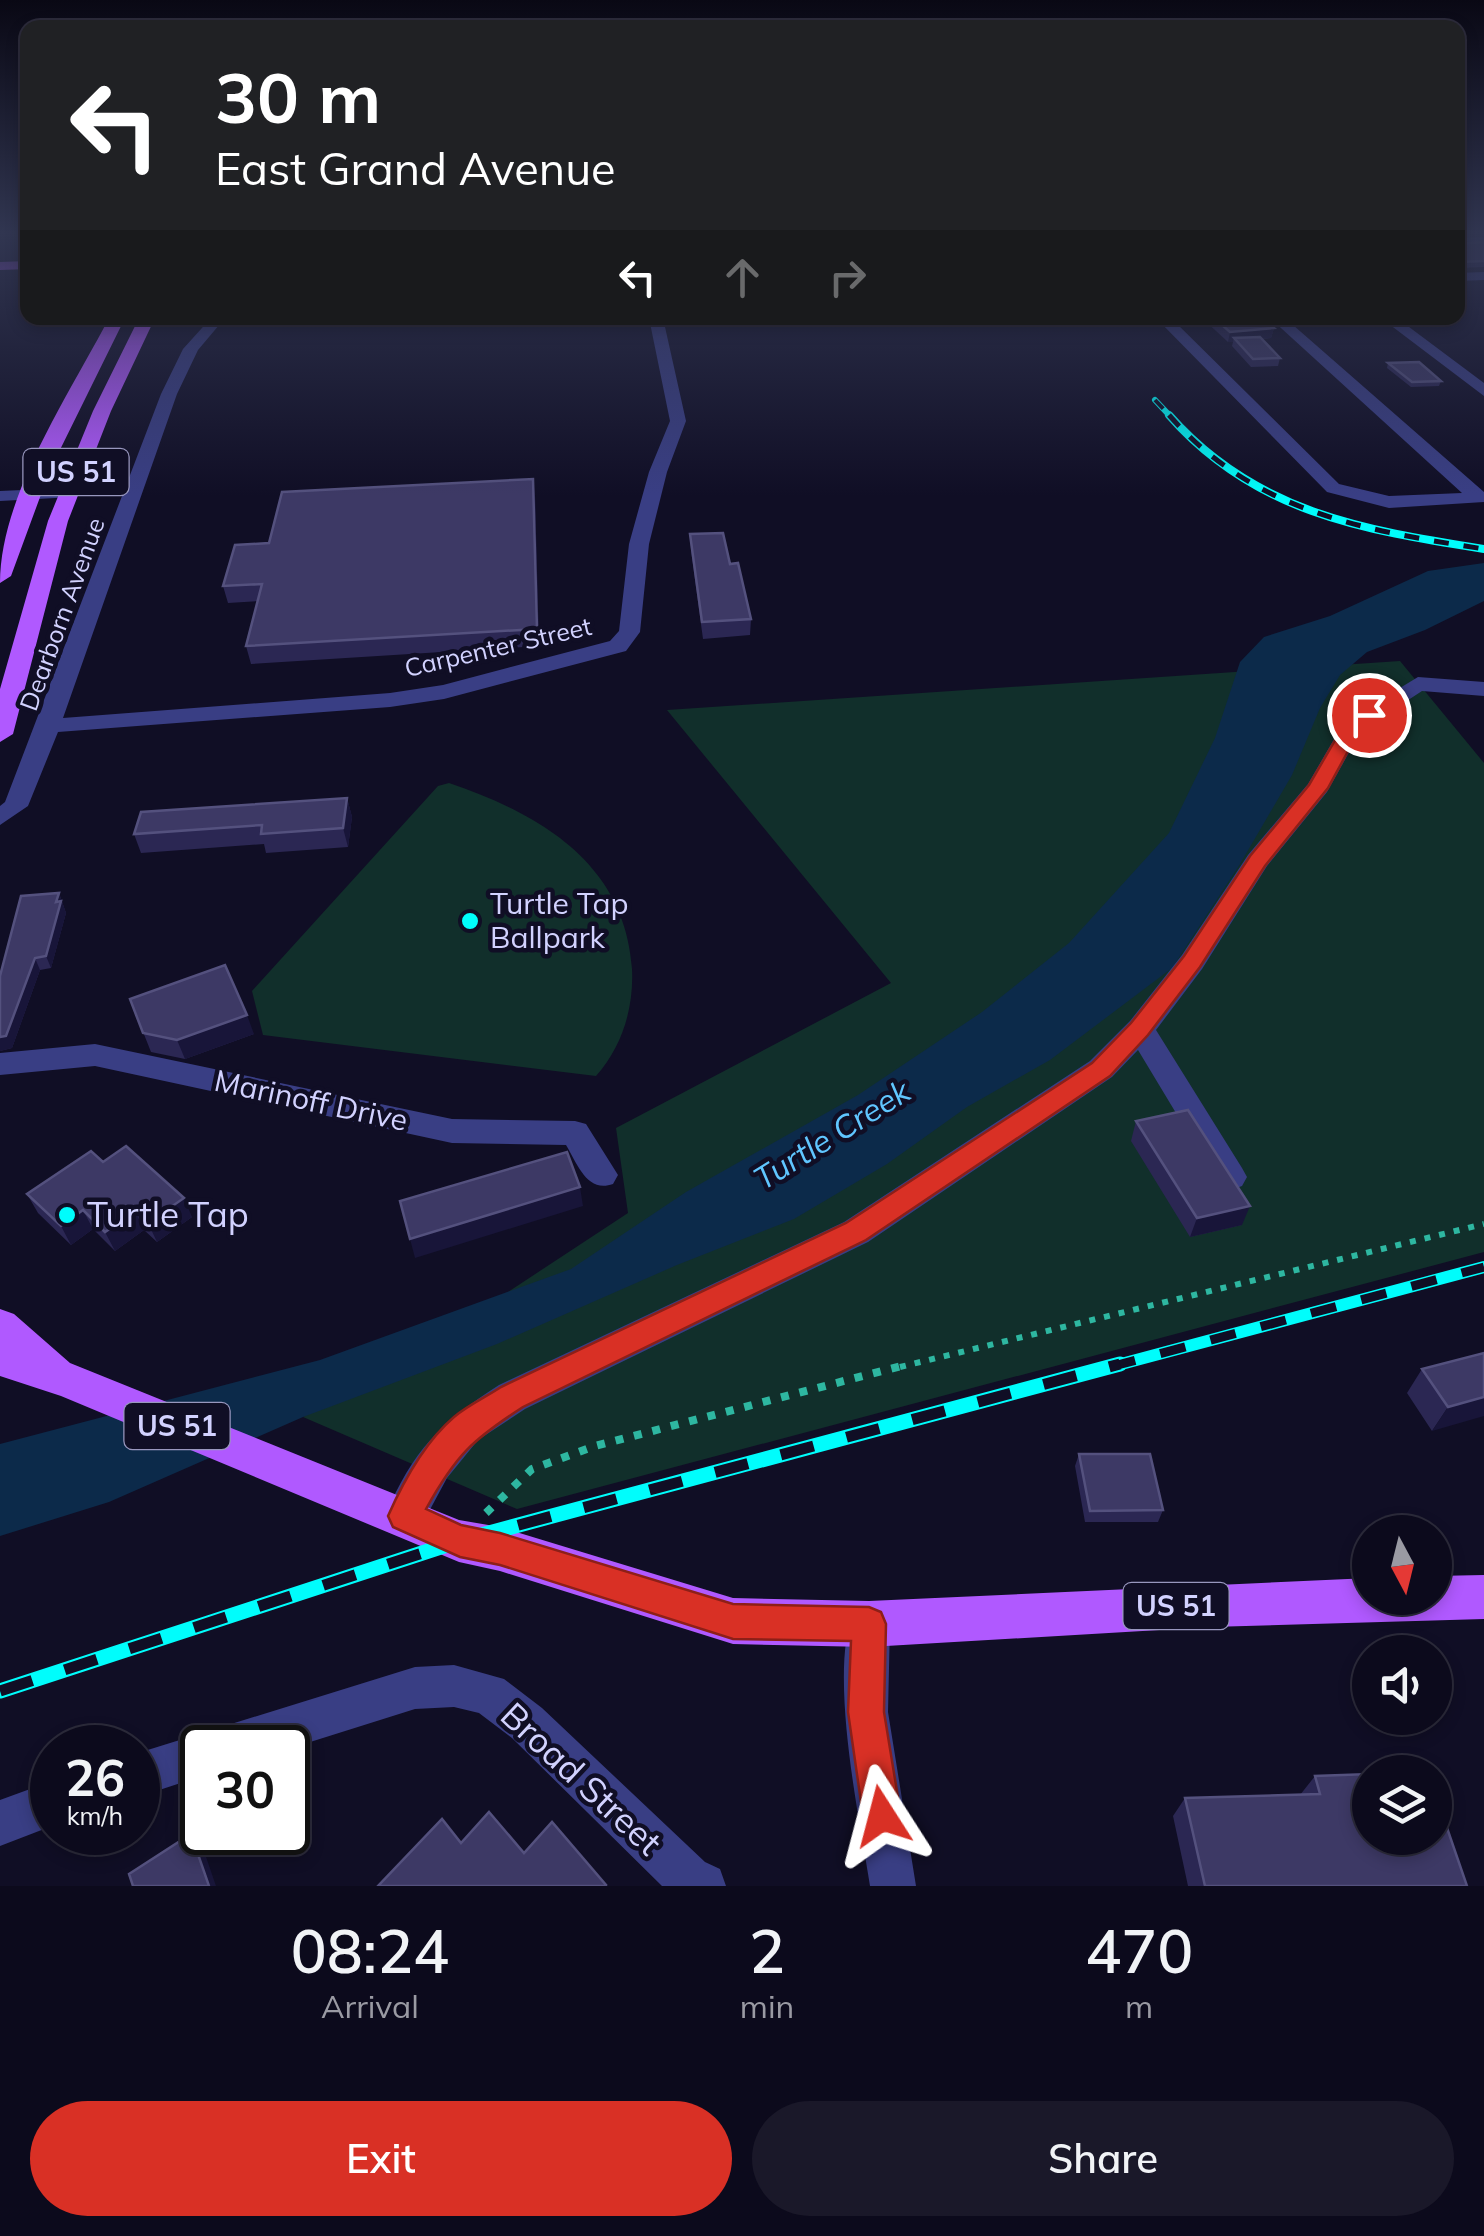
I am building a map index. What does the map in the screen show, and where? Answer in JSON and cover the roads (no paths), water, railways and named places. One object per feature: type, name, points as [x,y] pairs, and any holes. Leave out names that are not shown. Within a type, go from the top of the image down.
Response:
[{"type":"main road","name":"US 51","points":[[0,576],[30,495],[115,325]]},
{"type":"main road","name":"US 51","points":[[0,734],[68,492],[144,325]]},
{"type":"main road","name":"US 51","points":[[0,1326],[68,1380]]},
{"type":"main road","name":"US 51","points":[[0,1358],[68,1380],[460,1541],[500,1549],[733,1622],[869,1624],[1210,1604],[1484,1597]]},
{"type":"street","name":"Dearborn Avenue","points":[[0,817],[16,806],[49,726],[169,394],[192,349],[212,325]]},
{"type":"street","name":"Carpenter Street","points":[[49,726],[390,700],[458,688],[618,646],[629,632],[639,544],[658,472],[678,420],[658,325]]},
{"type":"street","points":[[1170,325],[1321,481],[1358,496],[1404,502],[1481,497]]},
{"type":"street","points":[[1285,325],[1481,497]]},
{"type":"street","points":[[1397,325],[1484,391]]},
{"type":"street","points":[[0,496],[68,492]]},
{"type":"street","points":[[404,1516],[433,1465],[464,1428],[512,1397],[856,1232],[1101,1069],[1140,1029],[1192,962],[1257,861],[1318,788],[1352,727],[1418,684],[1484,689]]},
{"type":"street","points":[[1140,1029],[1231,1177]]},
{"type":"street","name":"Marinoff Drive","points":[[0,1064],[95,1055],[452,1131],[576,1134],[602,1175]]},
{"type":"street","points":[[869,1624],[866,1712],[893,1886]]},
{"type":"street","name":"Broad Street","points":[[295,1725],[415,1688],[454,1686],[489,1694],[527,1723],[688,1879],[704,1886]]},
{"type":"street","points":[[0,1823],[30,1812]]},
{"type":"water","name":"Turtle Creek","points":[[1484,563],[1484,601],[1425,630],[1367,652],[1340,675],[1320,708],[1292,775],[1172,968],[1050,1060],[967,1107],[887,1164],[794,1219],[497,1344],[303,1417],[109,1502],[0,1536],[0,1444],[320,1360],[571,1269],[686,1192],[858,1095],[982,1012],[1069,943],[1169,833],[1215,738],[1240,662],[1264,637],[1330,616],[1428,571]]},
{"type":"railway","points":[[1155,400],[1171,417]]},
{"type":"railway","points":[[1171,417],[1202,448],[1274,495],[1353,524],[1484,549]]},
{"type":"railway","points":[[1110,1367],[1484,1267]]},
{"type":"railway","points":[[0,1691],[459,1541],[1120,1364]]},
{"type":"place","name":"Turtle Tap Ballpark","points":[[470,921]]},
{"type":"place","name":"Turtle Tap","points":[[67,1215]]}]
